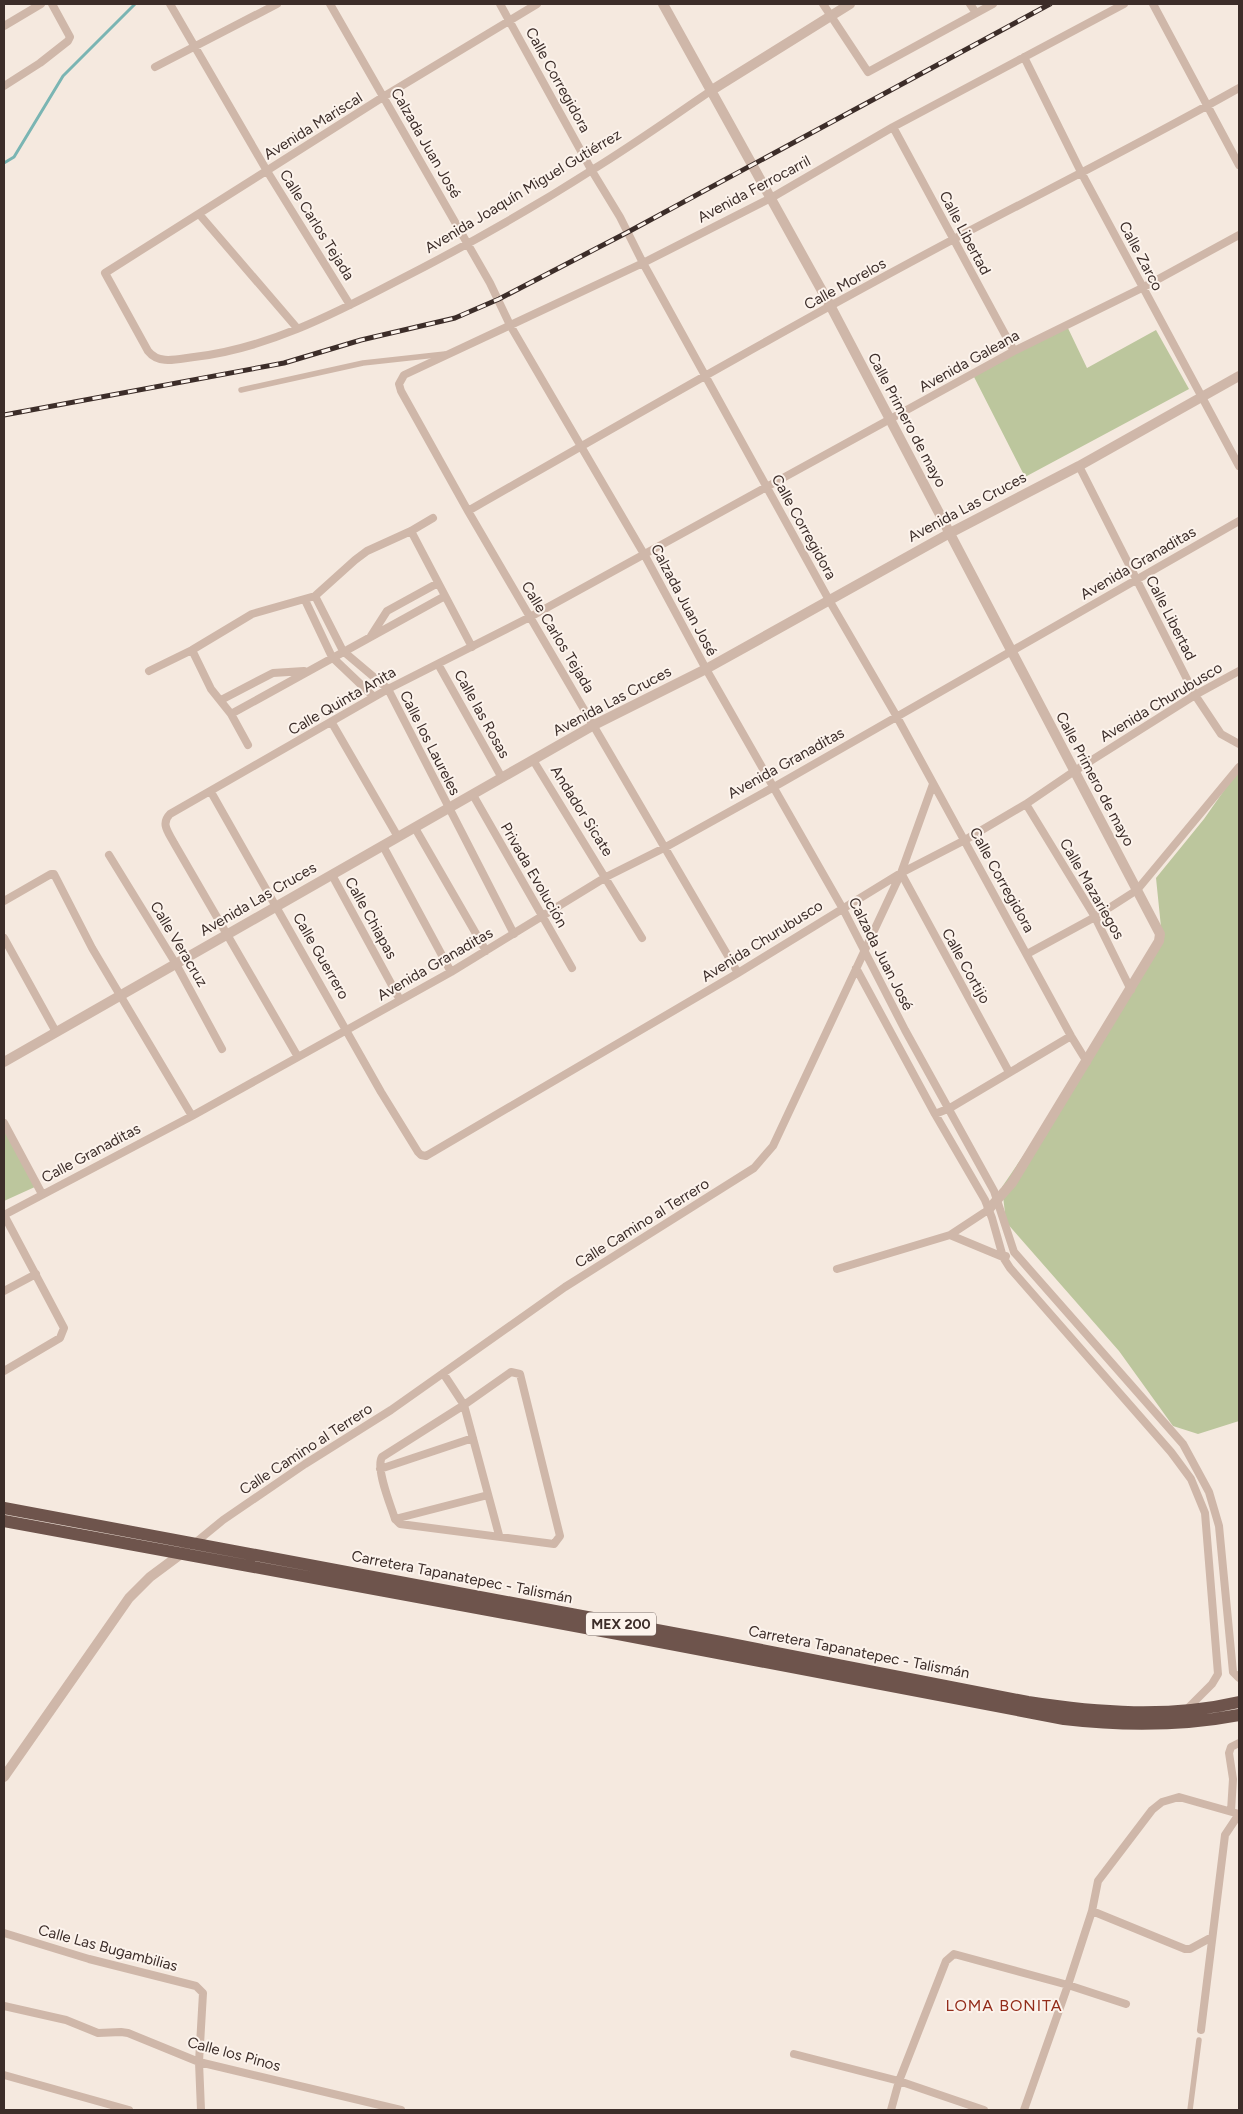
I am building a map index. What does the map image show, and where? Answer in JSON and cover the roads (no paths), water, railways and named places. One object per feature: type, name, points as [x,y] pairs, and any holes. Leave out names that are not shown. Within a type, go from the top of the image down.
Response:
[{"type":"highway","name":"Carretera Tapanatepec - Talismán","points":[[4,1508],[195,1542],[1028,1702],[1076,1709],[1157,1712],[1186,1711],[1239,1702]]},
{"type":"highway","name":"Carretera Tapanatepec - Talismán","points":[[4,1521],[1064,1719],[1104,1724],[1144,1725],[1187,1722],[1239,1715]]},
{"type":"street","points":[[4,26],[41,4]]},
{"type":"street","points":[[4,86],[40,63],[68,41],[70,37],[52,4]]},
{"type":"street","name":"Calle Carlos Tejada","points":[[170,4],[267,171],[350,305]]},
{"type":"street","points":[[155,67],[277,4]]},
{"type":"street","name":"Calzada Juan José","points":[[330,4],[469,244],[499,299],[510,325],[644,554],[706,669],[843,909],[905,1030],[950,1108],[998,1200],[1014,1252]]},
{"type":"street","name":"Calle Corregidora","points":[[500,4],[592,171],[620,217],[643,264],[829,600],[898,717],[1071,1036],[1087,1062]]},
{"type":"street","name":"Avenida Mariscal","points":[[158,360],[148,351],[105,273],[384,97],[537,4]]},
{"type":"street","name":"Calle Primero de mayo","points":[[663,4],[831,307],[1073,772],[1160,934],[1159,942],[1131,990]]},
{"type":"street","points":[[823,4],[868,72],[993,4]]},
{"type":"street","name":"Avenida Joaquín Miguel Gutiérrez","points":[[158,360],[212,355],[245,348],[350,305],[469,244],[592,171],[712,90],[850,4]]},
{"type":"street","points":[[970,4],[976,14]]},
{"type":"street","name":"Avenida Ferrocarril","points":[[400,392],[399,384],[404,376],[643,264],[771,198],[893,127],[1124,4]]},
{"type":"street","points":[[1153,4],[1239,166]]},
{"type":"street","name":"Calle Zarco","points":[[1024,57],[1082,174],[1239,466]]},
{"type":"street","name":"Calle Morelos","points":[[468,511],[705,376],[953,240],[1082,174],[1239,88]]},
{"type":"street","name":"Calle Libertad","points":[[893,127],[1014,352]]},
{"type":"street","points":[[199,214],[297,328]]},
{"type":"street","name":"Avenida Galeana","points":[[530,617],[1014,352],[1142,288],[1239,234]]},
{"type":"street","points":[[241,390],[363,363],[455,353]]},
{"type":"street","name":"Avenida Las Cruces","points":[[4,1062],[594,725],[706,669],[950,533],[1079,466],[1239,376]]},
{"type":"street","name":"Calle Carlos Tejada","points":[[400,392],[738,973]]},
{"type":"street","name":"Calle Libertad","points":[[1079,466],[1195,696],[1221,734],[1239,744]]},
{"type":"street","points":[[149,671],[192,650],[252,614],[315,596],[354,560],[367,551],[412,531],[434,518]]},
{"type":"street","name":"Avenida Granaditas","points":[[298,1057],[452,972],[606,877],[664,848],[774,787],[1239,521]]},
{"type":"street","points":[[412,531],[472,647]]},
{"type":"street","points":[[371,636],[386,611],[438,583]]},
{"type":"street","points":[[315,596],[343,651],[388,689]]},
{"type":"street","points":[[231,714],[445,596]]},
{"type":"street","points":[[305,600],[332,657],[374,697]]},
{"type":"street","name":"Calle Quinta Anita","points":[[227,934],[164,824],[165,819],[170,814],[332,723],[388,689],[530,617]]},
{"type":"street","points":[[192,650],[203,676],[231,714],[248,745]]},
{"type":"street","name":"Calle las Rosas","points":[[438,664],[502,778]]},
{"type":"street","points":[[221,700],[273,673],[309,670]]},
{"type":"street","name":"Avenida Churubusco","points":[[426,1156],[738,973],[901,873],[965,840],[1026,804],[1073,772],[1195,696],[1239,671]]},
{"type":"street","name":"Calle los Laureles","points":[[388,689],[448,809],[514,934]]},
{"type":"street","points":[[332,723],[398,837]]},
{"type":"street","name":"Andador Sicate","points":[[534,760],[642,938]]},
{"type":"street","points":[[1028,954],[1095,917],[1137,890],[1239,767]]},
{"type":"street","name":"Calle Camino al Terrero","points":[[195,1542],[223,1520],[305,1464],[391,1410],[566,1287],[754,1168],[773,1146],[901,873],[933,784]]},
{"type":"street","name":"Calle Guerrero","points":[[211,792],[381,1092],[418,1152],[426,1156]]},
{"type":"street","name":"Privada Evolución","points":[[473,794],[572,968]]},
{"type":"street","name":"Calle Mazariegos","points":[[1026,804],[1095,917],[1131,990]]},
{"type":"street","points":[[415,828],[486,951]]},
{"type":"street","points":[[383,846],[452,972]]},
{"type":"street","name":"Calle Veracruz","points":[[109,855],[176,964],[222,1048]]},
{"type":"street","name":"Calle Cortijo","points":[[901,873],[1009,1072]]},
{"type":"street","points":[[4,901],[54,874],[92,948],[192,1116]]},
{"type":"street","name":"Calle Chiapas","points":[[332,875],[400,1000]]},
{"type":"street","points":[[227,934],[298,1057]]},
{"type":"street","points":[[4,938],[56,1032]]},
{"type":"street","name":"Calzada Juan José","points":[[856,968],[990,1214],[1003,1257]]},
{"type":"street","points":[[837,1269],[950,1235],[990,1214],[998,1200],[1012,1183],[1131,990]]},
{"type":"street","points":[[935,1114],[950,1108],[1071,1036]]},
{"type":"street","name":"Calle Granaditas","points":[[4,1215],[192,1116],[298,1057]]},
{"type":"street","points":[[4,1123],[42,1194]]},
{"type":"street","points":[[4,1215],[64,1328],[60,1338],[4,1370]]},
{"type":"street","points":[[950,1235],[1003,1257],[1010,1268],[1171,1452],[1190,1479],[1205,1513],[1218,1674],[1212,1684],[1186,1711]]},
{"type":"street","points":[[1003,1257],[1014,1252],[1183,1444],[1209,1492],[1219,1526],[1233,1672],[1239,1678]]},
{"type":"street","points":[[4,1291],[36,1274]]},
{"type":"street","points":[[511,1372],[520,1374],[560,1536],[554,1544],[499,1535],[400,1524],[395,1520],[380,1469],[382,1456],[464,1405],[511,1372]]},
{"type":"street","points":[[443,1373],[464,1405],[499,1535]]},
{"type":"street","points":[[380,1469],[473,1438]]},
{"type":"street","points":[[395,1520],[488,1495]]},
{"type":"street","points":[[4,1777],[129,1598],[150,1577],[195,1542]]},
{"type":"street","points":[[1218,1674],[1233,1672]]},
{"type":"street","points":[[1231,1811],[1234,1779],[1229,1754],[1231,1748],[1239,1743]]},
{"type":"street","points":[[1024,2110],[1092,1911],[1098,1881],[1152,1810],[1162,1802],[1179,1797],[1239,1814],[1225,1835],[1201,2030]]},
{"type":"street","points":[[1092,1911],[1185,1949],[1190,1949],[1212,1937]]},
{"type":"street","name":"Calle Las Bugambilias","points":[[4,1932],[89,1959],[196,1986],[203,1993],[200,2062]]},
{"type":"street","points":[[891,2110],[899,2081],[946,1961],[954,1954],[1068,1985],[1126,2004]]},
{"type":"street","name":"Calle los Pinos","points":[[4,2006],[66,2020],[98,2033],[121,2032],[200,2062],[401,2110]]},
{"type":"street","points":[[1190,2110],[1199,2040]]},
{"type":"street","points":[[794,2054],[899,2081],[984,2110]]},
{"type":"street","points":[[200,2062],[201,2110]]},
{"type":"street","points":[[4,2075],[129,2110]]},
{"type":"waterway","points":[[4,163],[14,157],[63,76],[135,4]]},
{"type":"railway","points":[[4,415],[284,363],[361,340],[455,318],[499,299],[628,232],[1050,4]]},
{"type":"district","name":"LOMA BONITA","points":[[1004,2005]]}]
